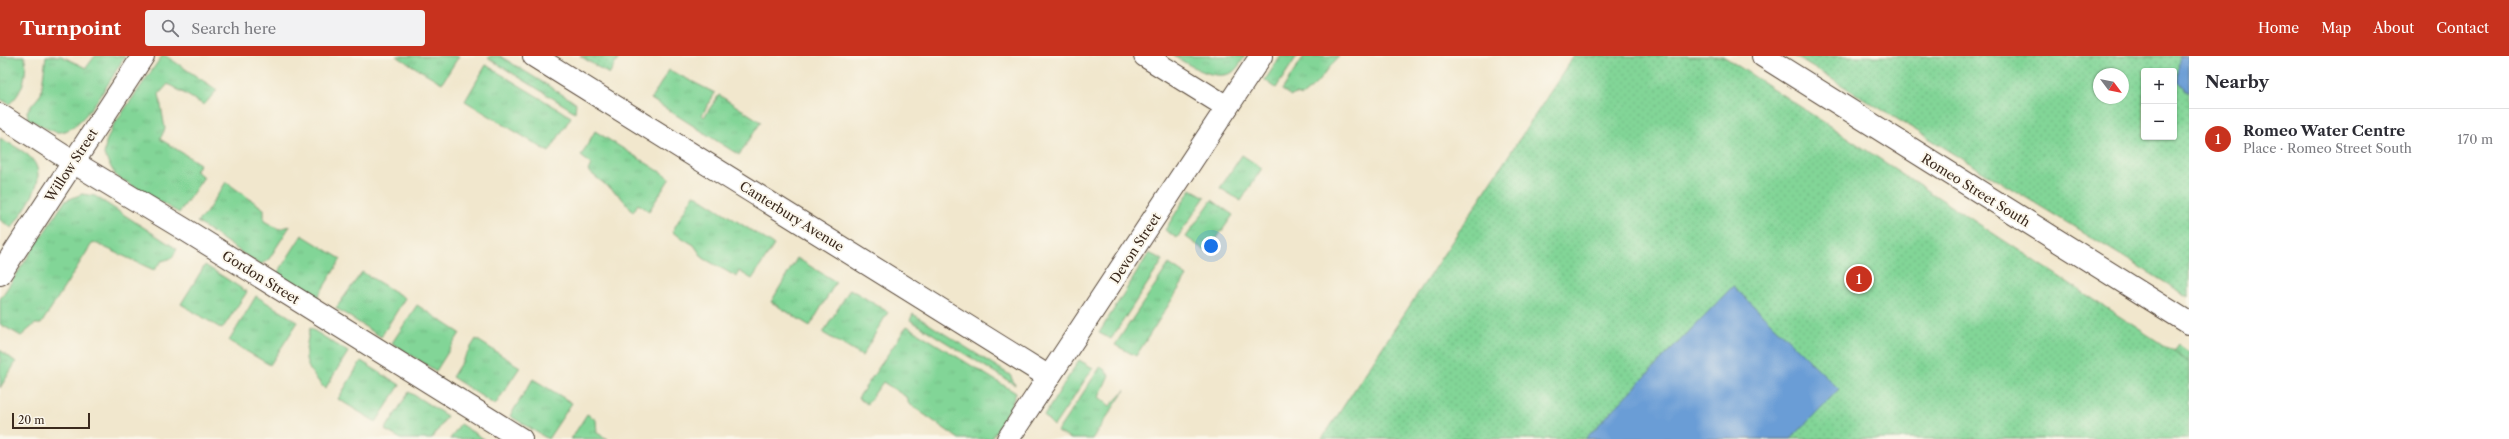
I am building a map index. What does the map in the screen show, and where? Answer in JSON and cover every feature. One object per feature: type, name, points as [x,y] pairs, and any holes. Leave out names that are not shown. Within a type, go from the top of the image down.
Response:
[{"type":"street","name":"Willow Street","points":[[0,274],[143,56]]},
{"type":"street","name":"Canterbury Avenue","points":[[534,56],[1049,377]]},
{"type":"street","points":[[1145,56],[1227,107]]},
{"type":"street","name":"Devon Street","points":[[1008,439],[1261,56]]},
{"type":"street","name":"Romeo Street South","points":[[1763,56],[2189,323]]},
{"type":"street","name":"Gordon Street","points":[[0,115],[73,162],[184,229],[521,439]]},
{"type":"green space","points":[[0,56],[24,56],[25,58],[25,77],[21,89],[14,100],[9,104],[0,99]]},
{"type":"green space","points":[[46,56],[61,56],[86,68],[95,56],[125,56],[96,103],[86,115],[66,131],[57,132],[28,119],[27,111],[41,94]]},
{"type":"green space","points":[[162,56],[166,56],[217,90],[204,105],[168,84],[159,94],[165,129],[160,139],[200,164],[195,171],[204,177],[179,213],[116,176],[104,155],[106,142],[113,126]]},
{"type":"green space","points":[[396,56],[459,56],[442,83]]},
{"type":"green space","points":[[490,56],[500,56],[576,103],[575,112],[488,58]]},
{"type":"green space","points":[[580,56],[620,56],[609,74]]},
{"type":"green space","points":[[1174,56],[1245,56],[1233,72],[1224,75],[1217,75],[1201,71]]},
{"type":"green space","points":[[1281,56],[1297,56],[1276,88],[1265,80]]},
{"type":"green space","points":[[1304,56],[1339,56],[1316,84],[1302,96],[1296,94],[1291,96],[1282,90]]},
{"type":"green space","points":[[1574,56],[1723,56],[2189,362],[2189,439],[1322,439]]},
{"type":"green space","points":[[1794,56],[2189,56],[2189,297]]},
{"type":"green space","points":[[486,65],[571,117],[549,152],[465,101]]},
{"type":"green space","points":[[669,70],[715,93],[702,115],[704,117],[719,95],[761,122],[739,155],[651,99]]},
{"type":"green space","points":[[595,131],[670,178],[649,211],[638,204],[633,212],[620,196],[588,171],[591,164],[581,156]]},
{"type":"green space","points":[[0,138],[28,155],[36,166],[38,175],[37,185],[33,194],[12,228],[0,220]]},
{"type":"green space","points":[[1242,155],[1262,168],[1241,201],[1220,188]]},
{"type":"green space","points":[[226,182],[264,209],[264,221],[279,229],[290,226],[269,259],[260,265],[197,222],[206,213]]},
{"type":"green space","points":[[1191,189],[1205,197],[1177,238],[1165,230]]},
{"type":"green space","points":[[82,194],[95,196],[177,249],[172,258],[162,261],[154,270],[93,242],[41,324],[35,324],[21,336],[0,324],[0,299],[65,201]]},
{"type":"green space","points":[[694,194],[774,245],[752,279],[739,271],[737,277],[703,258],[694,245],[672,232]]},
{"type":"green space","points":[[1212,200],[1233,215],[1207,252],[1186,237]]},
{"type":"green space","points":[[302,235],[341,259],[317,298],[277,274]]},
{"type":"green space","points":[[1149,253],[1163,260],[1111,339],[1099,333]]},
{"type":"green space","points":[[797,258],[836,282],[810,326],[771,302]]},
{"type":"green space","points":[[1169,264],[1187,276],[1136,356],[1115,345]]},
{"type":"green space","points":[[205,265],[247,292],[222,329],[181,304]]},
{"type":"green space","points":[[362,272],[405,298],[381,337],[336,308]]},
{"type":"green space","points":[[850,289],[888,312],[862,356],[823,333]]},
{"type":"green space","points":[[256,296],[298,322],[270,365],[229,341]]},
{"type":"green space","points":[[417,305],[460,333],[436,371],[392,343]]},
{"type":"green space","points":[[913,314],[1010,375],[1015,385],[910,320]]},
{"type":"green space","points":[[907,326],[1016,393],[1010,408],[991,439],[959,439],[908,403],[908,398],[883,382],[867,404],[858,398]]},
{"type":"green space","points":[[310,328],[348,352],[325,389],[312,374],[307,362],[306,348]]},
{"type":"green space","points":[[476,339],[520,367],[495,405],[452,377]]},
{"type":"green space","points":[[2179,345],[2189,352],[2189,392],[2171,356]]},
{"type":"green space","points":[[0,350],[16,362],[0,388]]},
{"type":"green space","points":[[1079,360],[1093,368],[1054,426],[1044,416]]},
{"type":"green space","points":[[361,361],[400,385],[376,422],[338,399]]},
{"type":"green space","points":[[1101,366],[1109,375],[1099,397],[1110,406],[1125,390],[1092,439],[1071,439],[1057,432]]},
{"type":"green space","points":[[533,379],[572,403],[548,439],[510,416]]},
{"type":"green space","points":[[409,392],[447,416],[432,439],[401,439],[385,430]]},
{"type":"green space","points":[[587,414],[596,420],[597,433],[608,439],[571,439]]},
{"type":"green space","points":[[460,424],[484,439],[450,439]]},
{"type":"water","points":[[2179,56],[2189,56],[2189,92],[2178,83]]},
{"type":"water","points":[[1733,286],[1839,389],[1791,439],[1585,439]]},
{"type":"place","name":"Romeo Water Centre","points":[[1859,279]]}]
